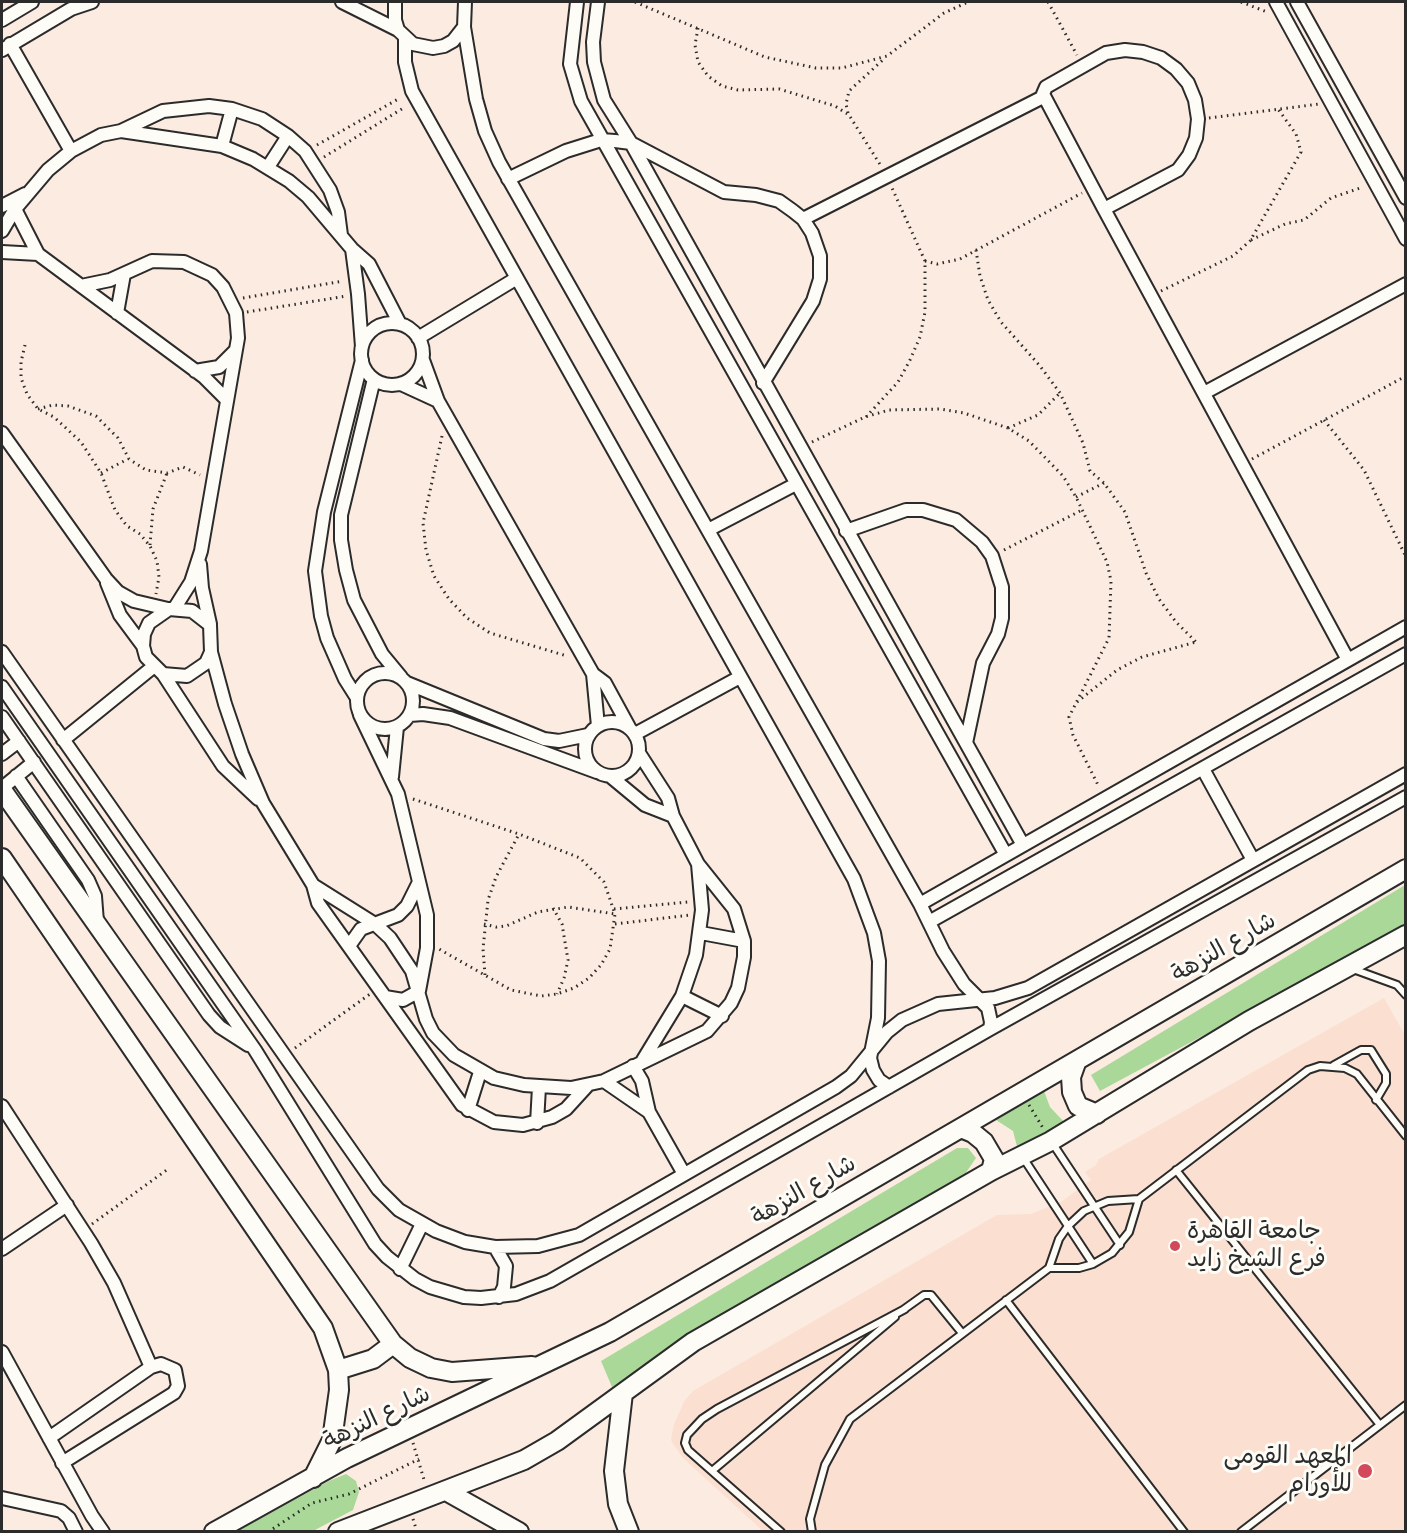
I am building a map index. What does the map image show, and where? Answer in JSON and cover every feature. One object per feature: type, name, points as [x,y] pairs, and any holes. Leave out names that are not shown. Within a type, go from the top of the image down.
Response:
[{"type":"main road","points":[[2,789],[97,927],[393,1344],[410,1358],[431,1368],[452,1372],[546,1364]]},
{"type":"main road","points":[[2,858],[313,1311],[326,1336],[338,1370],[337,1417],[332,1440],[313,1478]]},
{"type":"main road","name":"شارع النزهة","points":[[214,1532],[408,1429],[609,1332],[1076,1063],[1406,869]]},
{"type":"main road","points":[[338,1532],[524,1460],[557,1440],[693,1342],[991,1171],[1052,1140],[1249,1021],[1406,935]]},
{"type":"main road","points":[[1076,1063],[1071,1077],[1072,1092],[1078,1106],[1097,1114]]},
{"type":"main road","points":[[961,1128],[984,1142],[994,1159],[991,1171]]},
{"type":"main road","points":[[338,1370],[373,1359],[393,1344]]},
{"type":"main road","points":[[623,1393],[614,1471],[618,1504],[629,1532]]},
{"type":"main road","points":[[437,1493],[519,1532]]},
{"type":"street","points":[[2,20],[32,2]]},
{"type":"street","points":[[71,151],[6,47],[71,9],[92,2]]},
{"type":"street","points":[[342,2],[402,34],[423,48],[433,48],[453,41],[464,27]]},
{"type":"street","points":[[395,2],[395,20],[402,34],[405,62],[415,95],[854,879],[866,905],[874,933],[880,980],[878,1018],[870,1058],[879,1080],[889,1087]]},
{"type":"street","points":[[466,2],[464,27],[476,99],[485,132],[508,179],[920,904],[953,968],[991,1015],[990,1029]]},
{"type":"street","points":[[577,2],[570,64],[581,101],[1006,855]]},
{"type":"street","points":[[598,2],[593,42],[597,81],[604,100],[631,143],[1023,845]]},
{"type":"street","points":[[1276,2],[1406,239]]},
{"type":"street","points":[[1297,2],[1406,198]]},
{"type":"street","points":[[1104,209],[1178,170],[1190,155],[1196,138],[1198,119],[1195,100],[1188,83],[1176,69],[1161,58],[1143,52],[1125,50],[1106,53],[1046,87],[1043,97],[1348,660]]},
{"type":"street","points":[[803,219],[1043,97]]},
{"type":"street","points":[[2,231],[15,209],[29,192],[48,170],[71,151],[101,135],[121,131],[163,111],[209,106],[232,109],[262,119],[288,136],[305,152],[330,190],[338,212],[341,235]]},
{"type":"street","points":[[222,146],[232,109]]},
{"type":"street","points":[[121,131],[222,146],[268,167],[308,197],[352,249],[369,264],[400,324],[418,338],[423,360],[438,401],[593,674],[598,726]]},
{"type":"street","points":[[268,167],[288,136]]},
{"type":"street","points":[[508,179],[566,151],[602,140],[631,143],[724,192],[756,195],[779,201],[803,219],[812,233],[820,256],[820,279],[813,301],[763,383]]},
{"type":"street","points":[[2,206],[29,192]]},
{"type":"street","points":[[15,209],[38,254],[195,371],[227,400]]},
{"type":"street","points":[[352,249],[362,356],[374,379],[382,384],[401,384],[438,401]]},
{"type":"street","points":[[2,252],[38,254]]},
{"type":"street","points":[[81,286],[124,274],[152,261],[184,262],[212,276],[231,300],[236,313],[236,350],[201,551],[191,582],[171,609],[158,614],[149,623],[143,646]]},
{"type":"street","points":[[117,313],[124,274]]},
{"type":"street","points":[[418,338],[517,278]]},
{"type":"street","points":[[1204,393],[1406,284]]},
{"type":"street","points":[[382,992],[404,1000],[419,991],[427,942],[427,915],[398,794],[360,715],[357,698],[335,659],[321,616],[315,571],[324,512],[368,335],[382,325],[400,324]]},
{"type":"street","points":[[195,371],[219,367],[236,350]]},
{"type":"street","points":[[401,384],[417,372],[423,360]]},
{"type":"street","points":[[360,715],[365,722],[380,729],[397,727],[410,715],[413,699],[404,680],[382,654],[354,600],[346,570],[341,515],[374,379]]},
{"type":"street","points":[[2,433],[106,579],[126,596],[151,607],[192,611],[210,624]]},
{"type":"street","points":[[708,530],[796,484]]},
{"type":"street","points":[[846,531],[906,510],[923,510],[940,514],[963,525],[982,542],[992,556],[1002,586],[1002,618],[998,634],[983,663],[966,743]]},
{"type":"street","points":[[324,512],[341,515]]},
{"type":"street","points":[[201,551],[202,588],[210,624],[211,652],[236,737],[263,803],[312,885],[318,903],[462,1105],[494,1122],[523,1125],[537,1122],[566,1109],[587,1086]]},
{"type":"street","points":[[106,579],[120,615],[223,766],[263,803]]},
{"type":"street","points":[[920,904],[1406,627]]},
{"type":"street","points":[[2,652],[378,1189],[399,1210],[422,1224],[465,1242],[495,1247],[538,1246],[579,1235],[836,1087],[851,1076],[873,1046],[902,1020],[920,1011],[958,1000],[1003,996],[1028,988],[1406,774]]},
{"type":"street","points":[[158,671],[175,677],[192,674],[206,663],[211,652]]},
{"type":"street","points":[[929,922],[1406,654]]},
{"type":"street","points":[[63,740],[158,671]]},
{"type":"street","points":[[357,698],[363,683],[376,673],[385,672],[513,735],[610,776],[645,804],[674,816]]},
{"type":"street","points":[[312,885],[375,924],[402,954],[419,991],[421,1005],[433,1033],[454,1055],[480,1071],[508,1082],[539,1087],[587,1086],[707,1031],[722,1016],[738,988],[742,973],[744,941],[734,909],[698,864],[674,816],[668,798],[639,753],[632,730],[605,683],[593,674]]},
{"type":"street","points":[[410,715],[423,714],[450,718],[513,735],[559,741],[588,735],[598,726],[614,722],[632,730],[741,677]]},
{"type":"street","points":[[2,687],[255,1050],[375,1244],[400,1269],[422,1283],[446,1293],[481,1298],[516,1294],[550,1281],[990,1029],[1406,797]]},
{"type":"street","points":[[2,717],[209,1015],[220,1027],[255,1050]]},
{"type":"street","points":[[392,778],[397,727]]},
{"type":"street","points":[[588,735],[586,755],[597,771]]},
{"type":"street","points":[[2,754],[19,741]]},
{"type":"street","points":[[610,776],[629,770],[639,753]]},
{"type":"street","points":[[2,789],[34,762]]},
{"type":"street","points":[[1203,769],[1253,860]]},
{"type":"street","points":[[16,777],[88,880],[95,897],[97,927]]},
{"type":"street","points":[[684,1174],[649,1112],[638,1063],[682,996],[696,955],[702,914],[698,864]]},
{"type":"street","points":[[349,946],[356,933],[387,921],[403,911],[414,896],[418,884]]},
{"type":"street","points":[[700,933],[744,941]]},
{"type":"street","points":[[682,996],[722,1016]]},
{"type":"street","points":[[468,1110],[480,1071]]},
{"type":"street","points":[[604,1080],[649,1112]]},
{"type":"street","points":[[537,1122],[539,1087]]},
{"type":"street","points":[[2,1106],[83,1230],[114,1283],[151,1367]]},
{"type":"street","points":[[2,1248],[67,1205]]},
{"type":"street","points":[[400,1269],[422,1224]]},
{"type":"street","points":[[495,1247],[506,1266],[504,1287],[499,1297]]},
{"type":"street","points":[[2,1352],[62,1463],[103,1532]]},
{"type":"street","points":[[49,1438],[151,1367],[161,1364],[175,1370],[178,1386],[174,1393],[62,1463]]},
{"type":"street","points":[[2,1498],[51,1506],[69,1518],[75,1529],[92,1516]]},
{"type":"lane","points":[[1347,967],[1397,985],[1406,995]]},
{"type":"lane","points":[[812,1532],[810,1519],[825,1465],[850,1419],[1049,1268],[1059,1239],[1068,1226],[1094,1206],[1124,1198],[1139,1199],[1308,1070],[1333,1065],[1360,1050],[1371,1050],[1386,1074],[1386,1083],[1376,1100]]},
{"type":"lane","points":[[1333,1065],[1357,1074],[1406,1136]]},
{"type":"lane","points":[[1052,1140],[1120,1245]]},
{"type":"lane","points":[[1022,1156],[1093,1264]]},
{"type":"lane","points":[[1176,1170],[1380,1425]]},
{"type":"lane","points":[[1049,1268],[1064,1270],[1093,1264],[1120,1245],[1136,1216],[1139,1199]]},
{"type":"lane","points":[[712,1471],[924,1295],[931,1295],[962,1333]]},
{"type":"lane","points":[[1006,1300],[1184,1532]]},
{"type":"lane","points":[[781,1532],[688,1450],[685,1443],[687,1435],[702,1419],[905,1309]]},
{"type":"lane","points":[[1240,1532],[1406,1405]]},
{"type":"path","points":[[635,2],[790,65],[842,68],[887,56]]},
{"type":"path","points":[[865,417],[898,382],[920,337],[925,312],[925,261],[887,177],[849,115],[846,104],[849,91],[887,56],[935,20],[969,2]]},
{"type":"path","points":[[1048,2],[1083,67]]},
{"type":"path","points":[[1241,2],[1285,18]]},
{"type":"path","points":[[698,28],[695,45],[698,62],[708,76],[722,86],[738,90],[759,88],[800,93],[835,106],[849,115]]},
{"type":"path","points":[[305,152],[415,95]]},
{"type":"path","points":[[314,163],[415,95]]},
{"type":"path","points":[[1198,119],[1331,102]]},
{"type":"path","points":[[1250,241],[1300,152],[1296,134],[1278,109]]},
{"type":"path","points":[[1151,296],[1233,256],[1250,241],[1285,224],[1304,220],[1331,198],[1352,189],[1375,184]]},
{"type":"path","points":[[925,261],[949,264],[1092,188]]},
{"type":"path","points":[[976,250],[983,284],[1001,322],[1040,366],[1060,393],[1083,443],[1090,471],[1104,483],[1125,512],[1146,573],[1159,598],[1176,622],[1196,642],[1151,654],[1117,670],[1073,706]]},
{"type":"path","points":[[231,300],[356,279]]},
{"type":"path","points":[[236,313],[358,294]]},
{"type":"path","points":[[25,345],[21,362],[21,378],[27,394],[38,409],[69,428],[92,457],[101,473],[115,510],[127,526],[140,534],[150,546],[157,561],[159,577],[151,607]]},
{"type":"path","points":[[1242,464],[1406,376]]},
{"type":"path","points":[[1008,428],[1038,415],[1060,393]]},
{"type":"path","points":[[38,409],[53,405],[68,406],[96,416],[118,438],[129,459],[146,470],[167,473],[183,468],[213,480]]},
{"type":"path","points":[[800,448],[865,417],[889,410],[940,409],[964,412],[1008,428],[1047,458],[1077,497],[1107,562],[1112,609],[1108,638],[1069,717],[1070,726],[1105,799]]},
{"type":"path","points":[[447,416],[423,523],[426,550],[434,576],[448,599],[467,618],[490,633],[586,661]]},
{"type":"path","points":[[1324,420],[1364,471],[1406,557]]},
{"type":"path","points":[[101,473],[129,459]]},
{"type":"path","points":[[150,546],[153,508],[167,473]]},
{"type":"path","points":[[1077,497],[1104,483]]},
{"type":"path","points":[[992,556],[1082,510]]},
{"type":"path","points":[[398,794],[564,850],[593,868],[604,882],[615,914],[610,949],[601,965],[574,988],[557,994],[525,994],[510,990],[427,942]]},
{"type":"path","points":[[485,975],[484,924],[496,877],[519,834]]},
{"type":"path","points":[[614,909],[702,901]]},
{"type":"path","points":[[484,924],[496,927],[506,926],[553,908],[583,907],[615,914]]},
{"type":"path","points":[[553,908],[562,924],[567,942],[568,960],[557,994]]},
{"type":"path","points":[[615,924],[702,914]]},
{"type":"path","points":[[284,1056],[382,992]]},
{"type":"path","points":[[1022,1094],[1052,1140]]},
{"type":"path","points":[[83,1230],[168,1169]]},
{"type":"path","points":[[408,1429],[419,1459],[437,1493]]},
{"type":"path","points":[[268,1532],[312,1503],[349,1494],[419,1459]]},
{"type":"shaded area","name":"جامعة القاهرة فرع الشيخ زايد","points":[[1384,998],[1406,1037],[1405,1531],[763,1531],[683,1458],[674,1445],[671,1440],[674,1424],[685,1400],[693,1391],[997,1215],[1031,1214],[1061,1202],[1091,1180],[1085,1172],[1096,1165],[1099,1159]]},
{"type":"green space","points":[[1405,885],[1405,927],[1100,1091],[1091,1075]]},
{"type":"green space","points":[[1044,1091],[1050,1107],[1066,1124],[1018,1150],[1013,1131],[996,1120]]},
{"type":"green space","points":[[957,1148],[968,1148],[976,1158],[965,1174],[612,1387],[601,1361]]},
{"type":"green space","points":[[346,1474],[356,1481],[359,1492],[353,1510],[313,1531],[237,1531],[329,1481]]},
{"type":"place","name":"جامعة القاهرة فرع الشيخ زايد","points":[[1175,1246]]},
{"type":"place","name":"المعهد القومى للأورام","points":[[1365,1471]]}]
